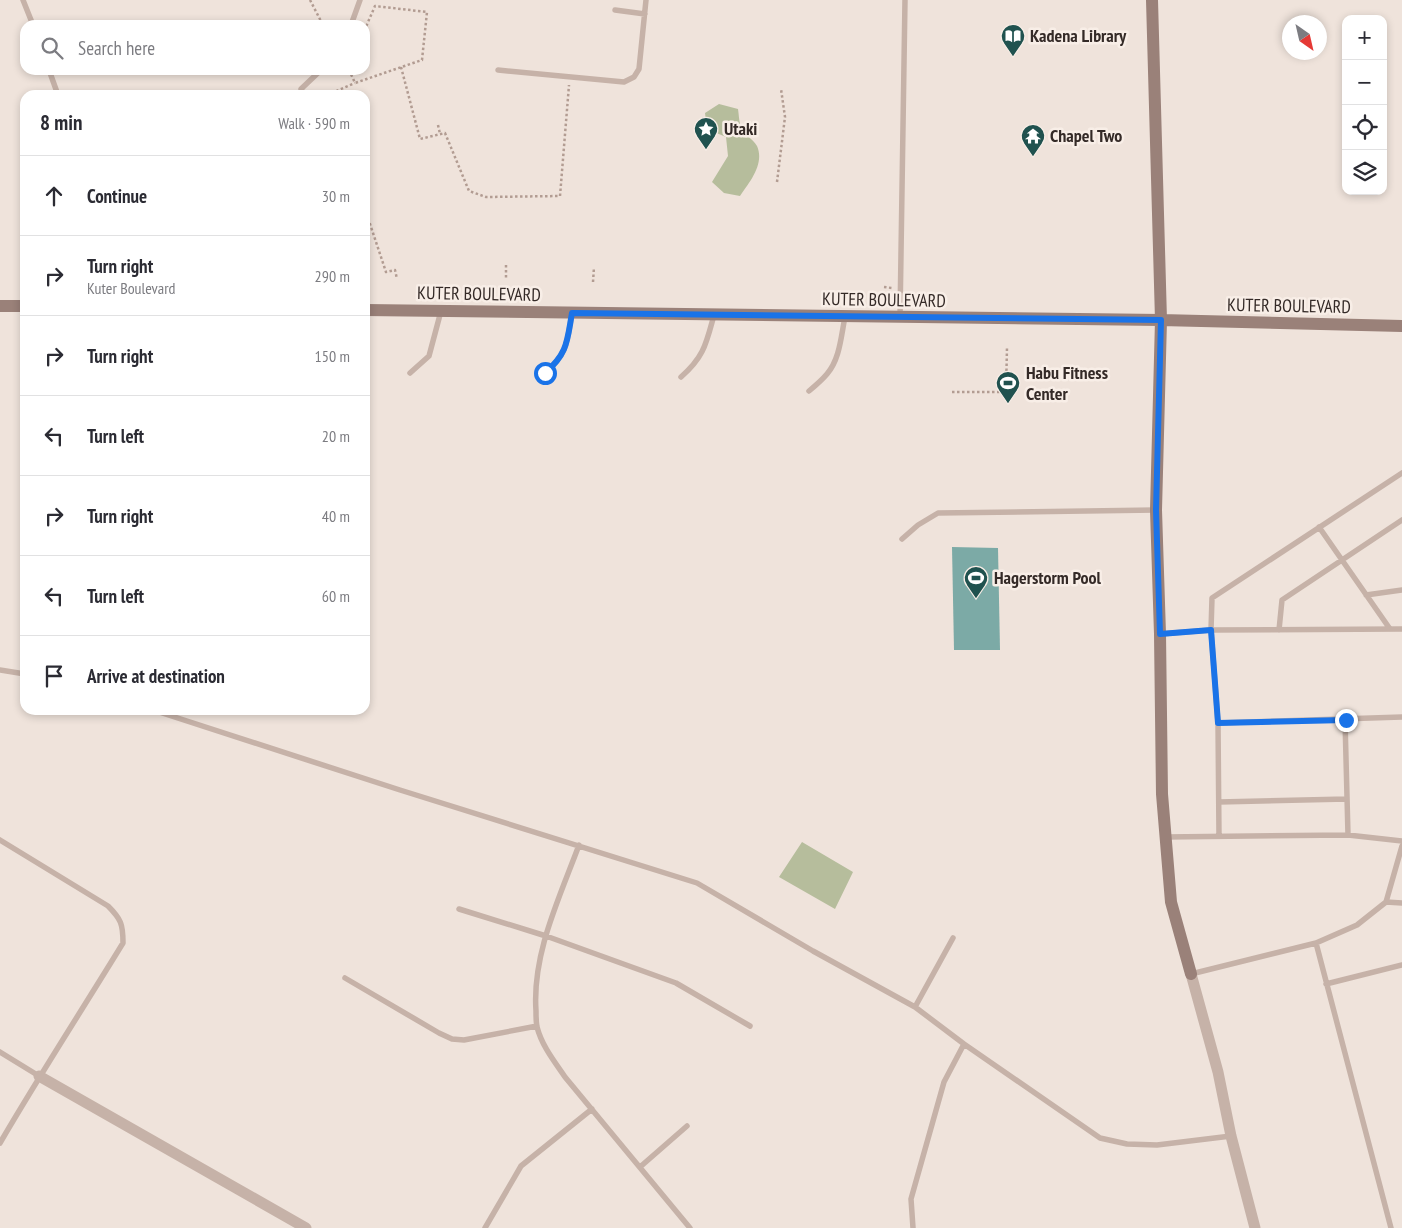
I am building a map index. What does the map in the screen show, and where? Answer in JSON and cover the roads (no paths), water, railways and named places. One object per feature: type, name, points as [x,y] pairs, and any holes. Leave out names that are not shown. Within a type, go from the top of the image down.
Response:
[{"type":"street","points":[[1152,0],[1161,320],[1156,510],[1162,794],[1165,837],[1171,902],[1218,1072],[1231,1136],[1255,1228]]},
{"type":"street","points":[[0,306],[20,306]]},
{"type":"street","name":"KUTER BOULEVARD","points":[[370,310],[1161,320],[1402,326]]},
{"type":"street","points":[[39,1076],[306,1228]]},
{"type":"lane","points":[[23,0],[30,20]]},
{"type":"lane","points":[[353,20],[360,0]]},
{"type":"lane","points":[[498,70],[624,82],[634,77],[640,69],[646,0]]},
{"type":"lane","points":[[900,317],[905,0]]},
{"type":"lane","points":[[615,10],[644,14]]},
{"type":"lane","points":[[51,75],[56,90]]},
{"type":"lane","points":[[302,90],[316,75]]},
{"type":"lane","points":[[410,372],[429,356],[441,311]]},
{"type":"lane","points":[[545,373],[562,355],[572,313]]},
{"type":"lane","points":[[681,377],[701,357],[714,315]]},
{"type":"lane","points":[[809,391],[827,374],[834,364],[845,317]]},
{"type":"lane","points":[[1219,836],[1218,723],[1211,630],[1212,598],[1402,473]]},
{"type":"lane","points":[[902,539],[918,525],[938,513],[1156,510]]},
{"type":"lane","points":[[1279,630],[1282,600],[1402,520]]},
{"type":"lane","points":[[1319,528],[1390,629]]},
{"type":"lane","points":[[1366,595],[1402,590]]},
{"type":"lane","points":[[1160,634],[1211,630],[1402,629]]},
{"type":"lane","points":[[0,670],[20,673]]},
{"type":"lane","points":[[168,715],[698,883],[813,951],[915,1007],[964,1044],[1100,1138],[1127,1144],[1156,1145],[1231,1136]]},
{"type":"lane","points":[[1218,723],[1402,717]]},
{"type":"lane","points":[[1346,720],[1348,834]]},
{"type":"lane","points":[[1219,802],[1347,799]]},
{"type":"lane","points":[[1165,837],[1348,834],[1402,841]]},
{"type":"lane","points":[[0,840],[108,906],[119,917],[123,929],[122,943],[62,1044],[39,1076],[0,1144]]},
{"type":"lane","points":[[579,846],[546,936],[538,971],[535,998],[537,1026],[547,1050],[565,1077],[690,1228]]},
{"type":"lane","points":[[1190,974],[1316,943],[1357,925],[1386,902],[1402,846]]},
{"type":"lane","points":[[1386,902],[1402,903]]},
{"type":"lane","points":[[459,910],[546,936],[676,983],[750,1026]]},
{"type":"lane","points":[[915,1007],[954,938]]},
{"type":"lane","points":[[1316,943],[1391,1228]]},
{"type":"lane","points":[[1326,984],[1402,965]]},
{"type":"lane","points":[[345,978],[452,1039],[464,1040],[537,1026]]},
{"type":"lane","points":[[913,1228],[911,1199],[944,1082],[964,1044]]},
{"type":"lane","points":[[0,1052],[39,1076]]},
{"type":"lane","points":[[485,1228],[521,1166],[592,1109]]},
{"type":"lane","points":[[640,1167],[687,1126]]},
{"type":"water","name":"Hagerstorm Pool","points":[[952,547],[998,548],[1000,650],[954,650]]},
{"type":"place","name":"Kadena Library","points":[[1013,57]]},
{"type":"place","name":"Utaki","points":[[706,150]]},
{"type":"place","name":"Chapel Two","points":[[1033,157]]},
{"type":"place","name":"Habu Fitness Center","points":[[1008,404]]},
{"type":"place","name":"Hagerstorm Pool","points":[[976,599]]}]
